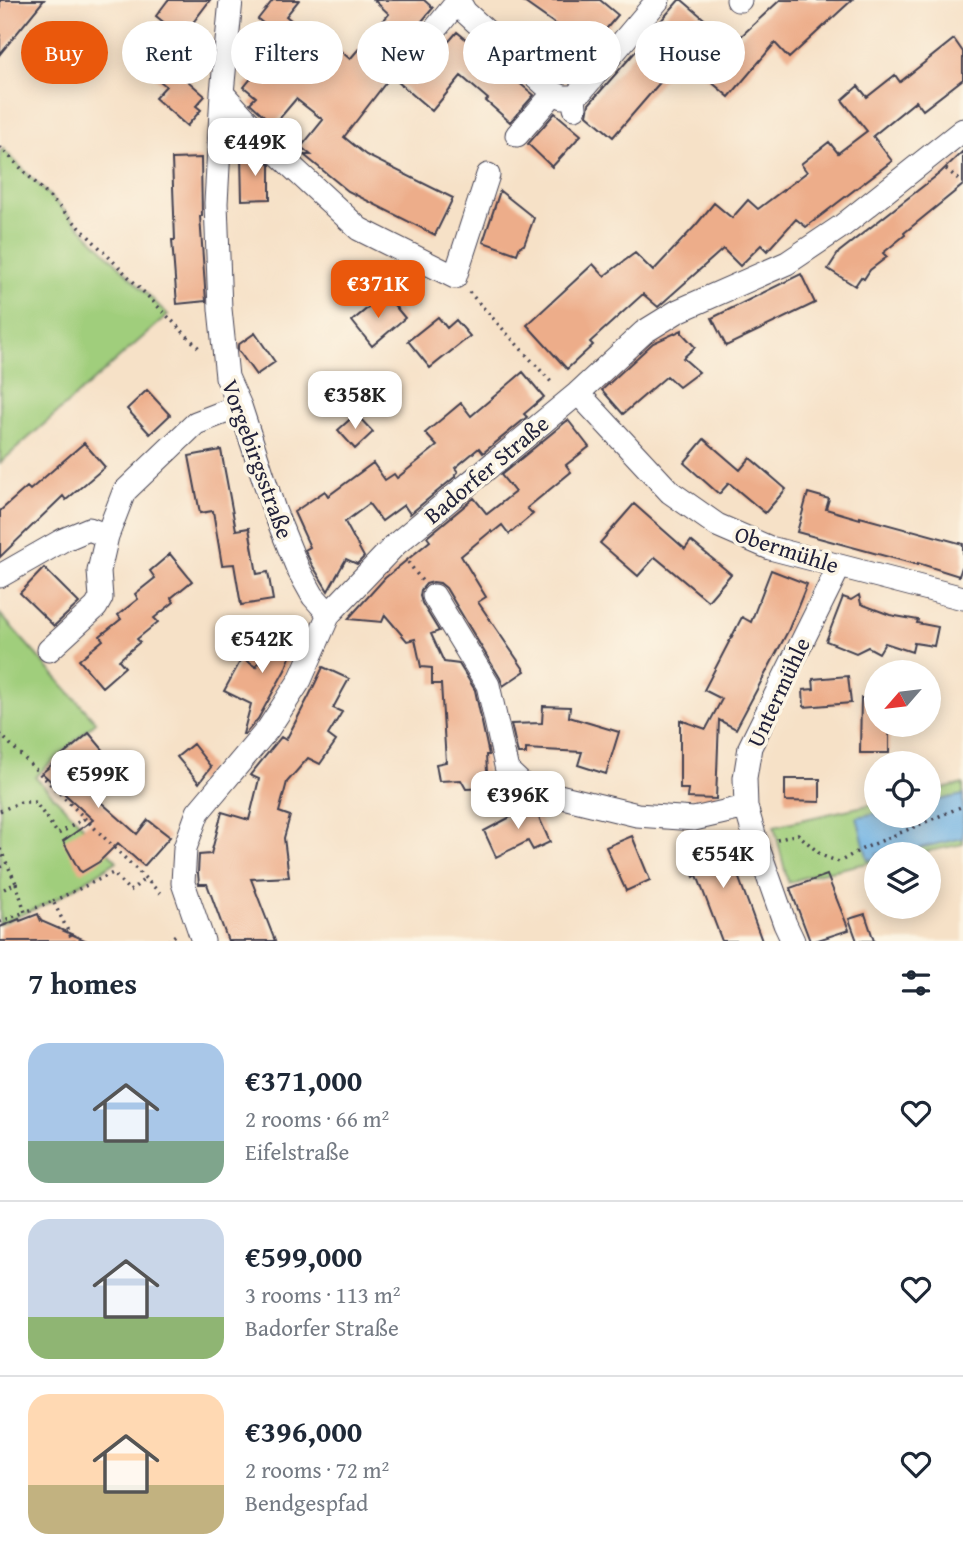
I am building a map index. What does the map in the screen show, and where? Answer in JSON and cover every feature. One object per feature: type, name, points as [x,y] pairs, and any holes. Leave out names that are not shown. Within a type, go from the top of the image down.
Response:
[{"type":"street","name":"Vorgebirgsstraße","points":[[231,0],[222,93],[216,203],[220,309],[227,377],[298,569],[313,596],[329,614]]},
{"type":"street","points":[[517,135],[582,90],[658,0]]},
{"type":"street","points":[[442,21],[458,1],[465,12],[567,99]]},
{"type":"street","points":[[222,93],[275,151],[359,229],[456,277],[488,175]]},
{"type":"street","name":"Badorfer Straße","points":[[199,930],[183,883],[185,848],[198,812],[268,729],[300,680],[329,614],[395,545],[578,393],[644,332],[678,310],[787,262],[842,226],[963,130]]},
{"type":"street","name":"Obermühle","points":[[578,393],[670,492],[717,526],[770,548],[963,598]]},
{"type":"street","points":[[49,650],[96,607],[102,598],[99,571],[107,536],[124,492],[196,424],[240,407]]},
{"type":"street","points":[[0,576],[89,528],[107,536]]},
{"type":"street","name":"Untermühle","points":[[793,941],[757,845],[746,807],[745,778],[750,747],[839,566]]},
{"type":"street","points":[[434,596],[488,685],[507,770],[526,788],[637,815],[694,819],[746,807]]},
{"type":"path","points":[[0,147],[201,351]]},
{"type":"path","points":[[456,277],[551,384],[578,393]]},
{"type":"path","points":[[395,545],[434,596]]},
{"type":"path","points":[[0,734],[199,930]]},
{"type":"path","points":[[0,811],[21,802],[35,802],[58,834],[84,819]]},
{"type":"path","points":[[757,845],[798,834],[821,855],[839,862],[860,850],[963,806]]},
{"type":"path","points":[[0,849],[16,883],[25,912]]},
{"type":"path","points":[[0,867],[7,863]]},
{"type":"path","points":[[0,922],[113,873],[130,891],[146,878]]},
{"type":"path","points":[[0,891],[16,883]]},
{"type":"path","points":[[53,901],[72,941]]},
{"type":"green space","points":[[3,149],[168,315],[0,463],[0,152]]},
{"type":"green space","points":[[0,614],[96,722],[35,777],[117,861],[53,901],[0,924]]},
{"type":"green space","points":[[963,784],[963,844],[941,848],[941,842],[864,842],[864,864],[811,875],[788,883],[774,826],[864,806],[864,828],[941,828],[941,789]]},
{"type":"water","points":[[963,795],[963,838],[941,843],[864,842],[864,844],[857,817],[864,816],[864,828],[941,828],[941,800]]},
{"type":"building","points":[[0,0],[44,0],[27,21],[21,21],[21,28],[0,54]]},
{"type":"building","points":[[168,0],[210,0],[194,21],[162,21],[156,16]]},
{"type":"building","points":[[273,0],[299,0],[286,16],[292,21],[258,19]]},
{"type":"building","points":[[374,0],[424,0],[433,8],[422,21],[383,21],[389,14]]},
{"type":"building","points":[[521,0],[600,0],[618,15],[613,21],[551,21]]},
{"type":"building","points":[[679,0],[682,0],[707,21],[661,21]]},
{"type":"building","points":[[780,0],[852,0],[789,58],[775,43],[745,78],[745,33]]},
{"type":"building","points":[[457,32],[463,37],[463,78],[461,76],[432,111],[400,84],[449,84],[449,41]]},
{"type":"building","points":[[954,39],[963,52],[963,79],[923,110],[916,101],[873,136],[892,161],[806,227],[796,219],[767,251],[761,245],[740,266],[723,249],[658,307],[643,294],[590,342],[593,345],[567,369],[527,325],[593,264],[604,276],[635,253],[653,271],[714,203],[732,218],[748,200],[758,209],[807,172],[801,164],[829,142],[838,153],[867,131],[842,100],[858,86],[867,97],[895,75],[900,82]]},
{"type":"building","points":[[357,51],[357,84],[385,84],[344,137],[366,155],[453,198],[435,235],[348,191],[304,155],[311,155],[301,147],[323,120],[296,99],[274,125],[250,103],[256,97],[244,87],[246,84],[343,84],[343,53],[350,59]]},
{"type":"building","points":[[635,52],[635,84],[659,84],[613,137],[587,115],[589,104],[607,84],[621,84],[621,68]]},
{"type":"building","points":[[164,84],[191,84],[205,96],[196,106],[201,110],[187,126],[155,98],[166,86]]},
{"type":"building","points":[[470,84],[521,84],[534,95],[510,122],[486,101],[488,99]]},
{"type":"building","points":[[714,84],[740,84],[729,97]]},
{"type":"building","points":[[555,113],[581,135],[552,167],[528,144]]},
{"type":"building","points":[[963,151],[963,185],[904,233],[905,235],[883,253],[887,257],[870,270],[864,279],[861,277],[855,286],[828,269],[839,252],[940,173]]},
{"type":"building","points":[[241,155],[260,155],[270,165],[270,199],[242,200]]},
{"type":"building","points":[[201,158],[200,216],[206,301],[177,304],[172,240],[175,240],[172,159]]},
{"type":"building","points":[[500,191],[534,218],[524,245],[520,246],[517,254],[483,242]]},
{"type":"building","points":[[801,274],[815,303],[726,346],[712,318]]},
{"type":"building","points":[[385,294],[405,318],[372,346],[352,321]]},
{"type":"building","points":[[438,317],[447,328],[456,320],[470,336],[430,368],[408,341]]},
{"type":"building","points":[[682,330],[695,347],[683,358],[699,372],[679,387],[667,376],[623,414],[602,390],[653,343]]},
{"type":"building","points":[[255,333],[275,362],[256,375],[238,350],[238,345]]},
{"type":"building","points":[[523,372],[544,397],[524,414],[527,417],[483,453],[479,448],[455,468],[458,472],[456,476],[410,514],[404,505],[382,521],[369,504],[345,522],[364,557],[357,564],[346,559],[328,591],[305,550],[310,547],[294,512],[325,491],[328,496],[373,463],[385,480],[394,474],[397,478],[437,446],[425,433],[461,403],[471,416]]},
{"type":"building","points":[[147,390],[170,415],[150,434],[127,409]]},
{"type":"building","points":[[356,414],[373,432],[355,449],[338,430]]},
{"type":"building","points":[[568,420],[589,447],[566,465],[571,472],[527,508],[533,514],[509,534],[502,525],[461,556],[486,597],[478,602],[525,671],[503,686],[446,588],[433,582],[426,584],[421,590],[422,603],[439,631],[431,634],[444,662],[459,664],[475,690],[489,755],[486,755],[488,788],[466,789],[461,780],[439,781],[436,764],[446,762],[441,684],[432,684],[432,668],[421,667],[415,639],[407,641],[385,615],[382,622],[348,619],[385,578],[430,541],[427,537],[474,498],[487,514],[515,492],[501,475]]},
{"type":"building","points":[[704,439],[740,470],[750,458],[786,489],[765,513],[729,483],[719,494],[684,463]]},
{"type":"building","points":[[84,443],[105,467],[66,500],[63,496],[0,557],[0,511],[27,487],[30,490]]},
{"type":"building","points":[[221,450],[236,530],[249,528],[257,574],[268,572],[273,600],[241,605],[234,564],[222,565],[213,511],[200,513],[189,456]]},
{"type":"building","points":[[808,493],[829,499],[826,509],[963,544],[963,564],[959,576],[797,532]]},
{"type":"building","points":[[634,504],[685,549],[691,541],[731,574],[708,601],[655,557],[638,576],[600,543]]},
{"type":"building","points":[[170,554],[192,581],[171,598],[174,602],[154,618],[158,622],[137,639],[140,642],[119,660],[125,667],[102,687],[79,660],[103,640],[100,636],[121,619],[118,615],[138,599],[135,594],[155,578],[150,571]]},
{"type":"building","points":[[44,568],[79,603],[54,626],[20,593]]},
{"type":"building","points":[[771,570],[807,584],[788,631],[736,729],[719,720],[716,799],[687,798],[688,789],[680,789],[680,720],[706,729],[722,699],[704,690],[742,617],[751,622]]},
{"type":"building","points":[[859,595],[861,604],[890,615],[938,627],[934,646],[914,643],[912,652],[885,643],[879,653],[868,647],[856,653],[826,641],[843,597],[851,600]]},
{"type":"building","points":[[277,627],[298,636],[285,670],[258,719],[243,734],[251,704],[224,691],[242,658],[256,667]]},
{"type":"building","points":[[323,667],[349,679],[333,708],[342,712],[328,735],[336,741],[320,764],[308,758],[287,782],[279,812],[290,816],[284,838],[289,877],[251,879],[275,941],[228,941],[207,884],[199,884],[199,855],[211,854],[222,812],[249,820],[259,779],[250,775],[281,737],[286,740]]},
{"type":"building","points":[[848,676],[851,703],[804,707],[803,690],[814,689],[813,679]]},
{"type":"building","points":[[861,698],[864,698],[864,737],[889,737],[889,751],[860,753]]},
{"type":"building","points":[[543,706],[570,707],[569,717],[619,732],[606,774],[578,765],[582,752],[526,749],[526,754],[518,754],[511,724],[542,723]]},
{"type":"building","points":[[89,733],[115,764],[86,789],[137,834],[148,820],[170,837],[144,866],[118,843],[99,862],[82,872],[63,841],[93,820],[42,773]]},
{"type":"building","points":[[193,744],[211,767],[199,783],[177,757]]},
{"type":"building","points":[[785,779],[820,779],[820,802],[785,801]]},
{"type":"building","points":[[523,802],[533,804],[550,842],[533,850],[528,841],[496,857],[484,831],[516,814],[512,807]]},
{"type":"building","points":[[723,835],[762,941],[722,941],[697,875],[694,877],[683,850]]},
{"type":"building","points":[[632,836],[650,880],[626,891],[606,847]]},
{"type":"building","points":[[827,875],[849,930],[810,941],[790,888]]},
{"type":"building","points":[[38,914],[41,921],[87,941],[0,941],[0,927]]},
{"type":"building","points":[[864,914],[874,941],[857,941],[849,919]]}]
